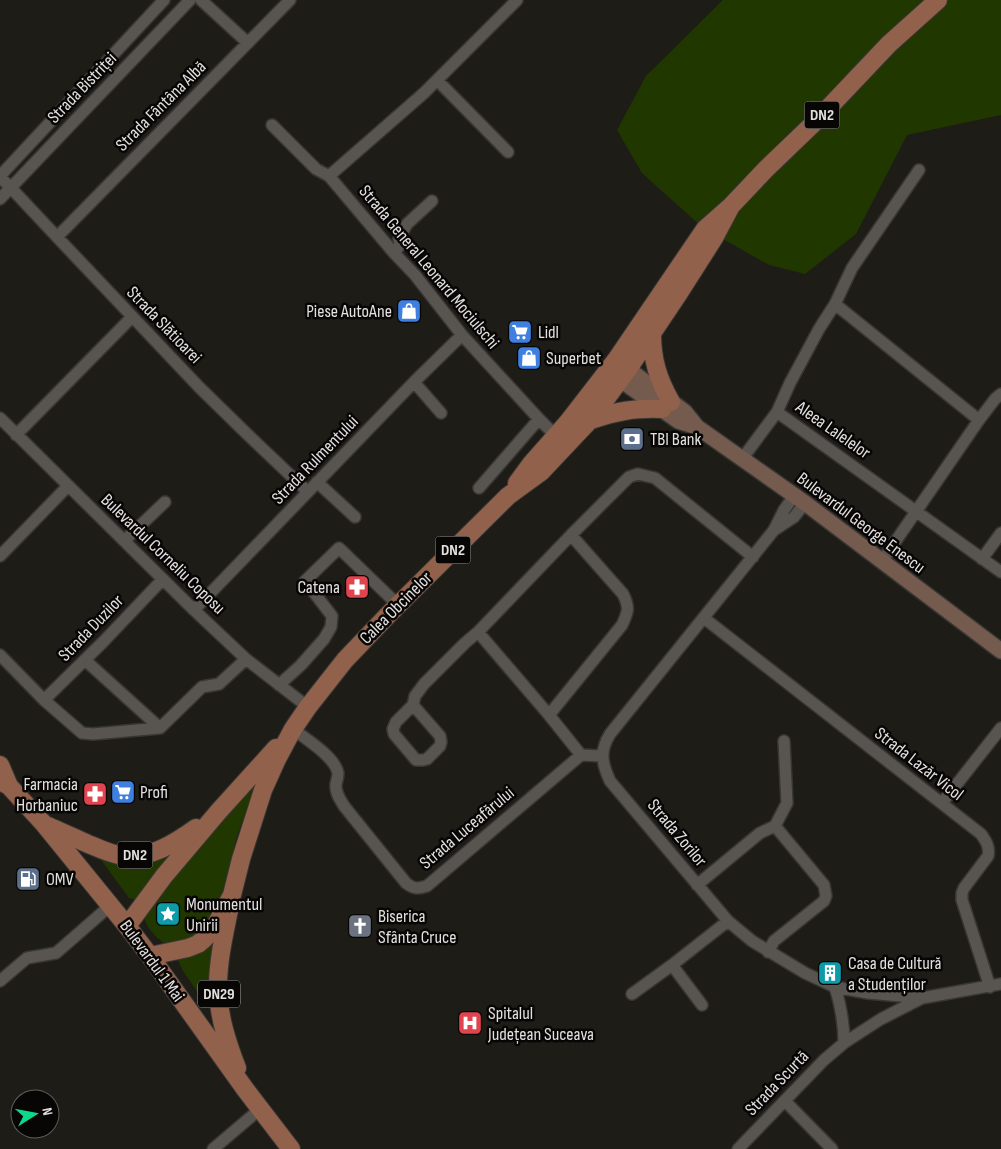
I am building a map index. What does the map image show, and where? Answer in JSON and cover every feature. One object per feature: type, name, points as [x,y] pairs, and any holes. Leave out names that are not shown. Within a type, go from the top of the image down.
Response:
[{"type":"main road","name":"DN2","points":[[618,370],[706,229],[816,121],[889,44],[938,0]]},
{"type":"main road","name":"DN2","points":[[618,370],[652,334],[714,238],[731,206]]},
{"type":"main road","points":[[590,420],[626,410],[666,406],[664,390],[656,368],[652,334]]},
{"type":"main road","name":"Bulevardul George Enescu","points":[[618,370],[666,406],[678,421],[697,426],[882,561],[1001,651]]},
{"type":"main road","name":"Calea Obcinelor","points":[[150,956],[188,948],[204,939],[218,922],[232,895],[243,852],[263,790],[277,759],[293,729],[308,707],[345,660],[508,496],[541,472],[590,420],[618,370]]},
{"type":"main road","name":"Calea Obcinelor","points":[[508,496],[531,464],[618,370]]},
{"type":"main road","name":"Calea Obcinelor","points":[[127,926],[164,876],[219,811],[293,729]]},
{"type":"main road","name":"DN2","points":[[0,765],[5,784],[44,824],[110,853],[122,856],[149,853],[166,847],[182,838],[219,811]]},
{"type":"main road","name":"Bulevardul 1 Mai","points":[[44,824],[150,956],[244,1089],[291,1149]]},
{"type":"main road","name":"DN29","points":[[232,895],[221,956],[218,985],[219,1003],[228,1045],[244,1089]]},
{"type":"street","name":"Strada Bistriței","points":[[0,177],[164,0]]},
{"type":"street","name":"Strada Bistriței","points":[[0,199],[190,0]]},
{"type":"street","points":[[201,0],[248,43]]},
{"type":"street","name":"Strada Fântâna Albă","points":[[57,238],[290,0]]},
{"type":"street","points":[[329,176],[424,93],[517,0]]},
{"type":"street","points":[[436,80],[508,152]]},
{"type":"street","name":"Strada General Leonard Mociulschi","points":[[272,125],[316,169],[329,176],[415,275],[462,335],[538,419],[556,436]]},
{"type":"street","points":[[777,412],[790,383],[819,329],[835,304],[852,268],[919,170]]},
{"type":"street","name":"Strada Slătioarei","points":[[0,177],[238,426],[308,492]]},
{"type":"street","points":[[394,253],[400,246],[399,239],[407,224],[432,201]]},
{"type":"street","points":[[835,304],[979,420]]},
{"type":"street","points":[[16,435],[132,317]]},
{"type":"street","name":"Strada Rulmentului","points":[[194,610],[414,382],[462,335]]},
{"type":"street","points":[[414,382],[441,413]]},
{"type":"street","points":[[882,561],[979,420],[1001,394]]},
{"type":"street","name":"Aleea Lalelelor","points":[[742,459],[777,412],[1001,572]]},
{"type":"street","name":"Bulevardul Corneliu Coposu","points":[[0,418],[246,659],[308,707]]},
{"type":"street","points":[[478,488],[538,419]]},
{"type":"street","points":[[413,705],[440,736],[440,746],[427,759],[423,760],[416,760],[394,734],[393,729],[396,722],[413,705],[415,696],[424,684],[478,632],[629,477],[638,474],[655,478],[753,557]]},
{"type":"street","points":[[317,482],[355,517]]},
{"type":"street","points":[[0,556],[68,486]]},
{"type":"street","points":[[478,632],[581,755],[602,756],[605,742],[610,734],[774,530],[784,510],[799,500]]},
{"type":"street","points":[[124,541],[165,502]]},
{"type":"street","points":[[982,559],[1001,533]]},
{"type":"street","points":[[549,715],[622,625],[627,613],[628,604],[623,594],[571,535]]},
{"type":"street","points":[[279,685],[302,665],[324,639],[331,627],[332,616],[305,581],[339,548],[398,605]]},
{"type":"street","name":"Strada Duzilor","points":[[44,700],[163,579]]},
{"type":"street","name":"Strada Lazăr Vicol","points":[[704,618],[981,834],[987,842],[988,856],[964,888],[962,900],[996,985]]},
{"type":"street","points":[[0,656],[44,700],[82,733],[93,734],[160,728],[202,687],[219,684],[246,659]]},
{"type":"street","points":[[85,660],[160,728]]},
{"type":"street","points":[[942,803],[1001,728]]},
{"type":"street","name":"Strada Luceafărului","points":[[293,729],[330,758],[336,765],[338,774],[337,795],[344,806],[406,883],[412,888],[418,889],[427,886],[581,755]]},
{"type":"street","points":[[697,885],[760,833],[775,826],[787,803],[784,742]]},
{"type":"street","name":"Strada Zorilor","points":[[602,756],[604,768],[610,781],[697,885],[728,921],[768,952],[835,987],[868,993],[922,998],[996,985]]},
{"type":"street","points":[[768,952],[774,941],[824,901],[826,896],[824,885],[775,826]]},
{"type":"street","points":[[0,982],[27,958],[56,953],[111,906]]},
{"type":"street","points":[[632,994],[728,921]]},
{"type":"street","points":[[672,965],[702,1005]]},
{"type":"street","points":[[835,987],[844,1027],[844,1043]]},
{"type":"street","name":"Strada Scurtă","points":[[738,1149],[824,1060],[844,1043],[881,1019],[922,998]]},
{"type":"street","points":[[785,1101],[832,1149]]},
{"type":"street","points":[[214,1149],[260,1109]]},
{"type":"green space","points":[[723,0],[1001,0],[1001,115],[907,135],[856,234],[805,274],[769,265],[703,228],[642,173],[617,130],[646,76]]},
{"type":"green space","points":[[259,774],[237,836],[223,891],[209,927],[196,940],[166,945],[154,935],[148,926],[144,912]]},
{"type":"green space","points":[[192,836],[138,900],[129,898],[96,853],[110,859]]},
{"type":"green space","points":[[217,938],[213,1002],[205,1003],[183,971],[178,960],[179,957]]},
{"type":"place","name":"Piese AutoAne","points":[[409,311]]},
{"type":"place","name":"Lidl","points":[[520,332]]},
{"type":"place","name":"Superbet","points":[[529,358]]},
{"type":"place","name":"TBI Bank","points":[[632,439]]},
{"type":"place","name":"Catena","points":[[357,587]]},
{"type":"place","name":"Profi","points":[[123,792]]},
{"type":"place","name":"Farmacia Horbaniuc","points":[[95,794]]},
{"type":"place","name":"OMV","points":[[28,879]]},
{"type":"place","name":"Monumentul Unirii","points":[[168,914]]},
{"type":"place","name":"Biserica Sfânta Cruce","points":[[360,926]]},
{"type":"place","name":"Casa de Cultură a Studenților","points":[[830,973]]},
{"type":"place","name":"Spitalul Județean Suceava","points":[[470,1023]]}]
